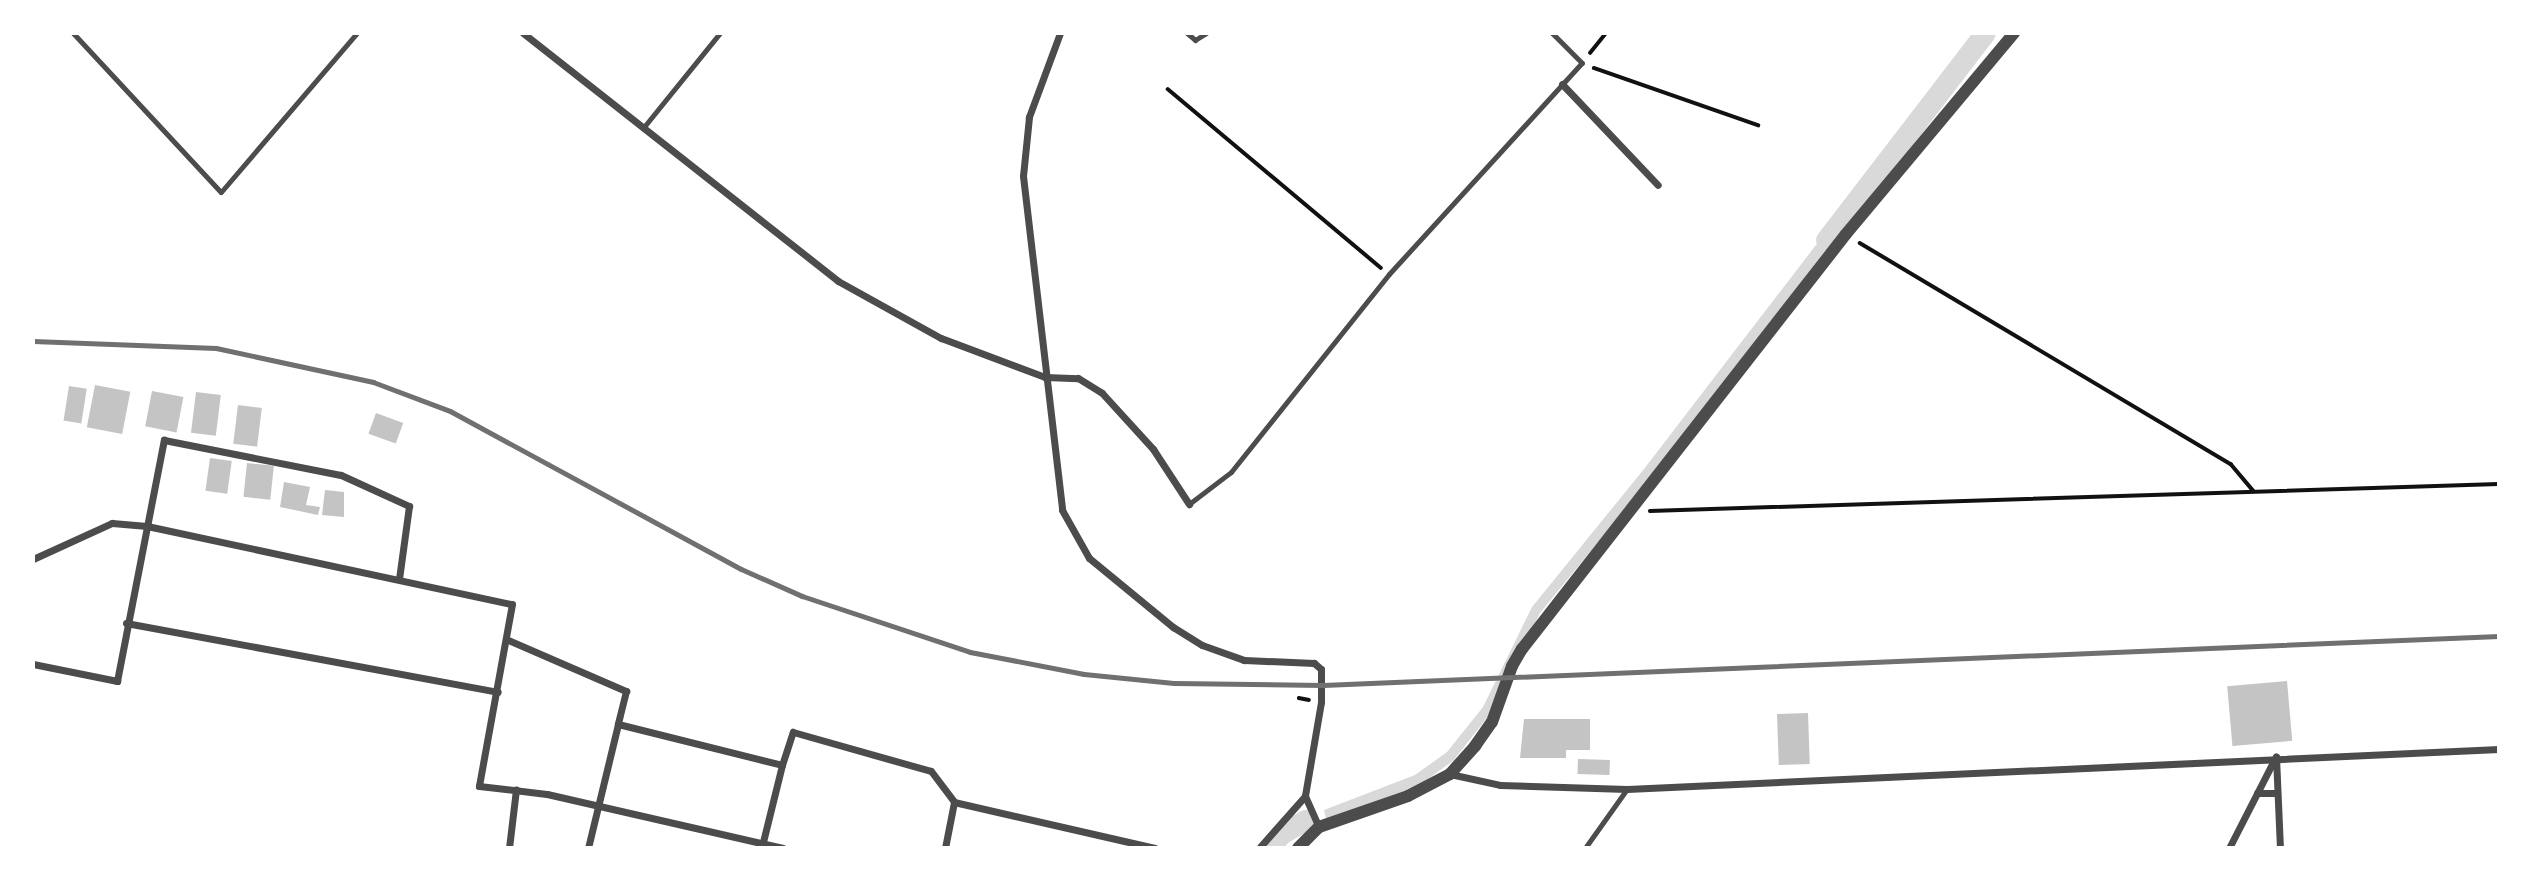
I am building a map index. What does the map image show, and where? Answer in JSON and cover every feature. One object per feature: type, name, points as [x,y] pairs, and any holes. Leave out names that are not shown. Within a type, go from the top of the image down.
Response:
[{"type":"street","points":[[523,33],[838,281],[941,338],[1045,377],[1078,379],[1102,393],[1153,449],[1189,504]]},
{"type":"street","points":[[1059,33],[1029,117],[1023,176],[1062,510],[1089,558],[1173,627],[1202,645],[1244,660],[1314,663],[1321,669],[1321,702],[1304,796],[1259,848]]},
{"type":"street","points":[[1298,848],[1319,827],[1408,796],[1450,774],[1492,722],[1511,666],[1522,649],[1634,511],[1846,234],[2014,33]]},
{"type":"street","points":[[1562,84],[1658,185]]},
{"type":"street","points":[[33,664],[117,681],[126,623],[164,440],[341,475],[409,506],[399,579]]},
{"type":"street","points":[[33,559],[112,523],[147,526],[512,604],[508,640],[479,786],[516,789],[598,805],[762,846],[783,848]]},
{"type":"street","points":[[126,623],[498,692]]},
{"type":"street","points":[[508,640],[626,691],[588,848]]},
{"type":"street","points":[[618,724],[782,765]]},
{"type":"street","points":[[762,846],[793,732],[932,771],[954,802],[1155,848]]},
{"type":"street","points":[[1450,774],[1500,785],[1627,789],[2276,756],[2499,749]]},
{"type":"street","points":[[2229,848],[2276,756]]},
{"type":"street","points":[[2276,756],[2280,848]]},
{"type":"street","points":[[509,848],[516,789]]},
{"type":"street","points":[[2257,793],[2277,793]]},
{"type":"street","points":[[1304,796],[1319,827]]},
{"type":"street","points":[[945,848],[954,802]]},
{"type":"lane","points":[[73,33],[221,192],[357,33]]},
{"type":"lane","points":[[643,129],[720,33]]},
{"type":"lane","points":[[1187,33],[1195,40],[1206,33]]},
{"type":"lane","points":[[1189,504],[1231,472],[1389,274],[1582,63],[1552,33]]},
{"type":"lane","points":[[1586,848],[1627,789]]},
{"type":"path","points":[[1606,33],[1582,63],[1696,107],[1758,125]]},
{"type":"path","points":[[1168,89],[1389,274]]},
{"type":"path","points":[[1846,234],[2231,464],[2253,491]]},
{"type":"path","points":[[1634,511],[2499,484]]},
{"type":"shaded area","points":[[1839,215],[1847,222],[1652,476],[1540,613],[1490,714],[1453,761],[1418,786],[1326,819],[1324,810],[1415,775],[1447,752],[1483,707],[1532,607],[1644,469]]},
{"type":"building","points":[[95,385],[130,392],[122,434],[87,427]]},
{"type":"building","points":[[69,386],[87,389],[81,423],[64,421]]},
{"type":"building","points":[[152,391],[183,397],[177,432],[145,426]]},
{"type":"building","points":[[196,392],[221,395],[216,436],[191,433]]},
{"type":"building","points":[[238,405],[262,408],[257,447],[233,444]]},
{"type":"building","points":[[376,413],[403,423],[396,444],[368,434]]},
{"type":"building","points":[[210,458],[232,461],[227,494],[205,491]]},
{"type":"building","points":[[247,463],[274,466],[270,500],[243,497]]},
{"type":"building","points":[[284,482],[310,487],[306,505],[320,507],[318,515],[280,507]]},
{"type":"building","points":[[325,490],[344,492],[344,517],[322,515]]},
{"type":"building","points":[[2287,681],[2292,741],[2232,746],[2227,686]]},
{"type":"building","points":[[1808,713],[1810,764],[1779,765],[1777,714]]},
{"type":"building","points":[[1524,719],[1590,719],[1590,750],[1566,750],[1566,758],[1520,758]]},
{"type":"building","points":[[1578,759],[1610,760],[1609,775],[1577,774]]},
{"type":"waterway","points":[[1826,240],[1985,33]]},
{"type":"waterway","points":[[1269,848],[1281,834],[1305,820]]},
{"type":"railway","points":[[33,341],[216,348],[373,382],[450,411],[741,569],[802,596],[970,652],[1084,674],[1174,683],[1323,685],[2499,636]]}]
